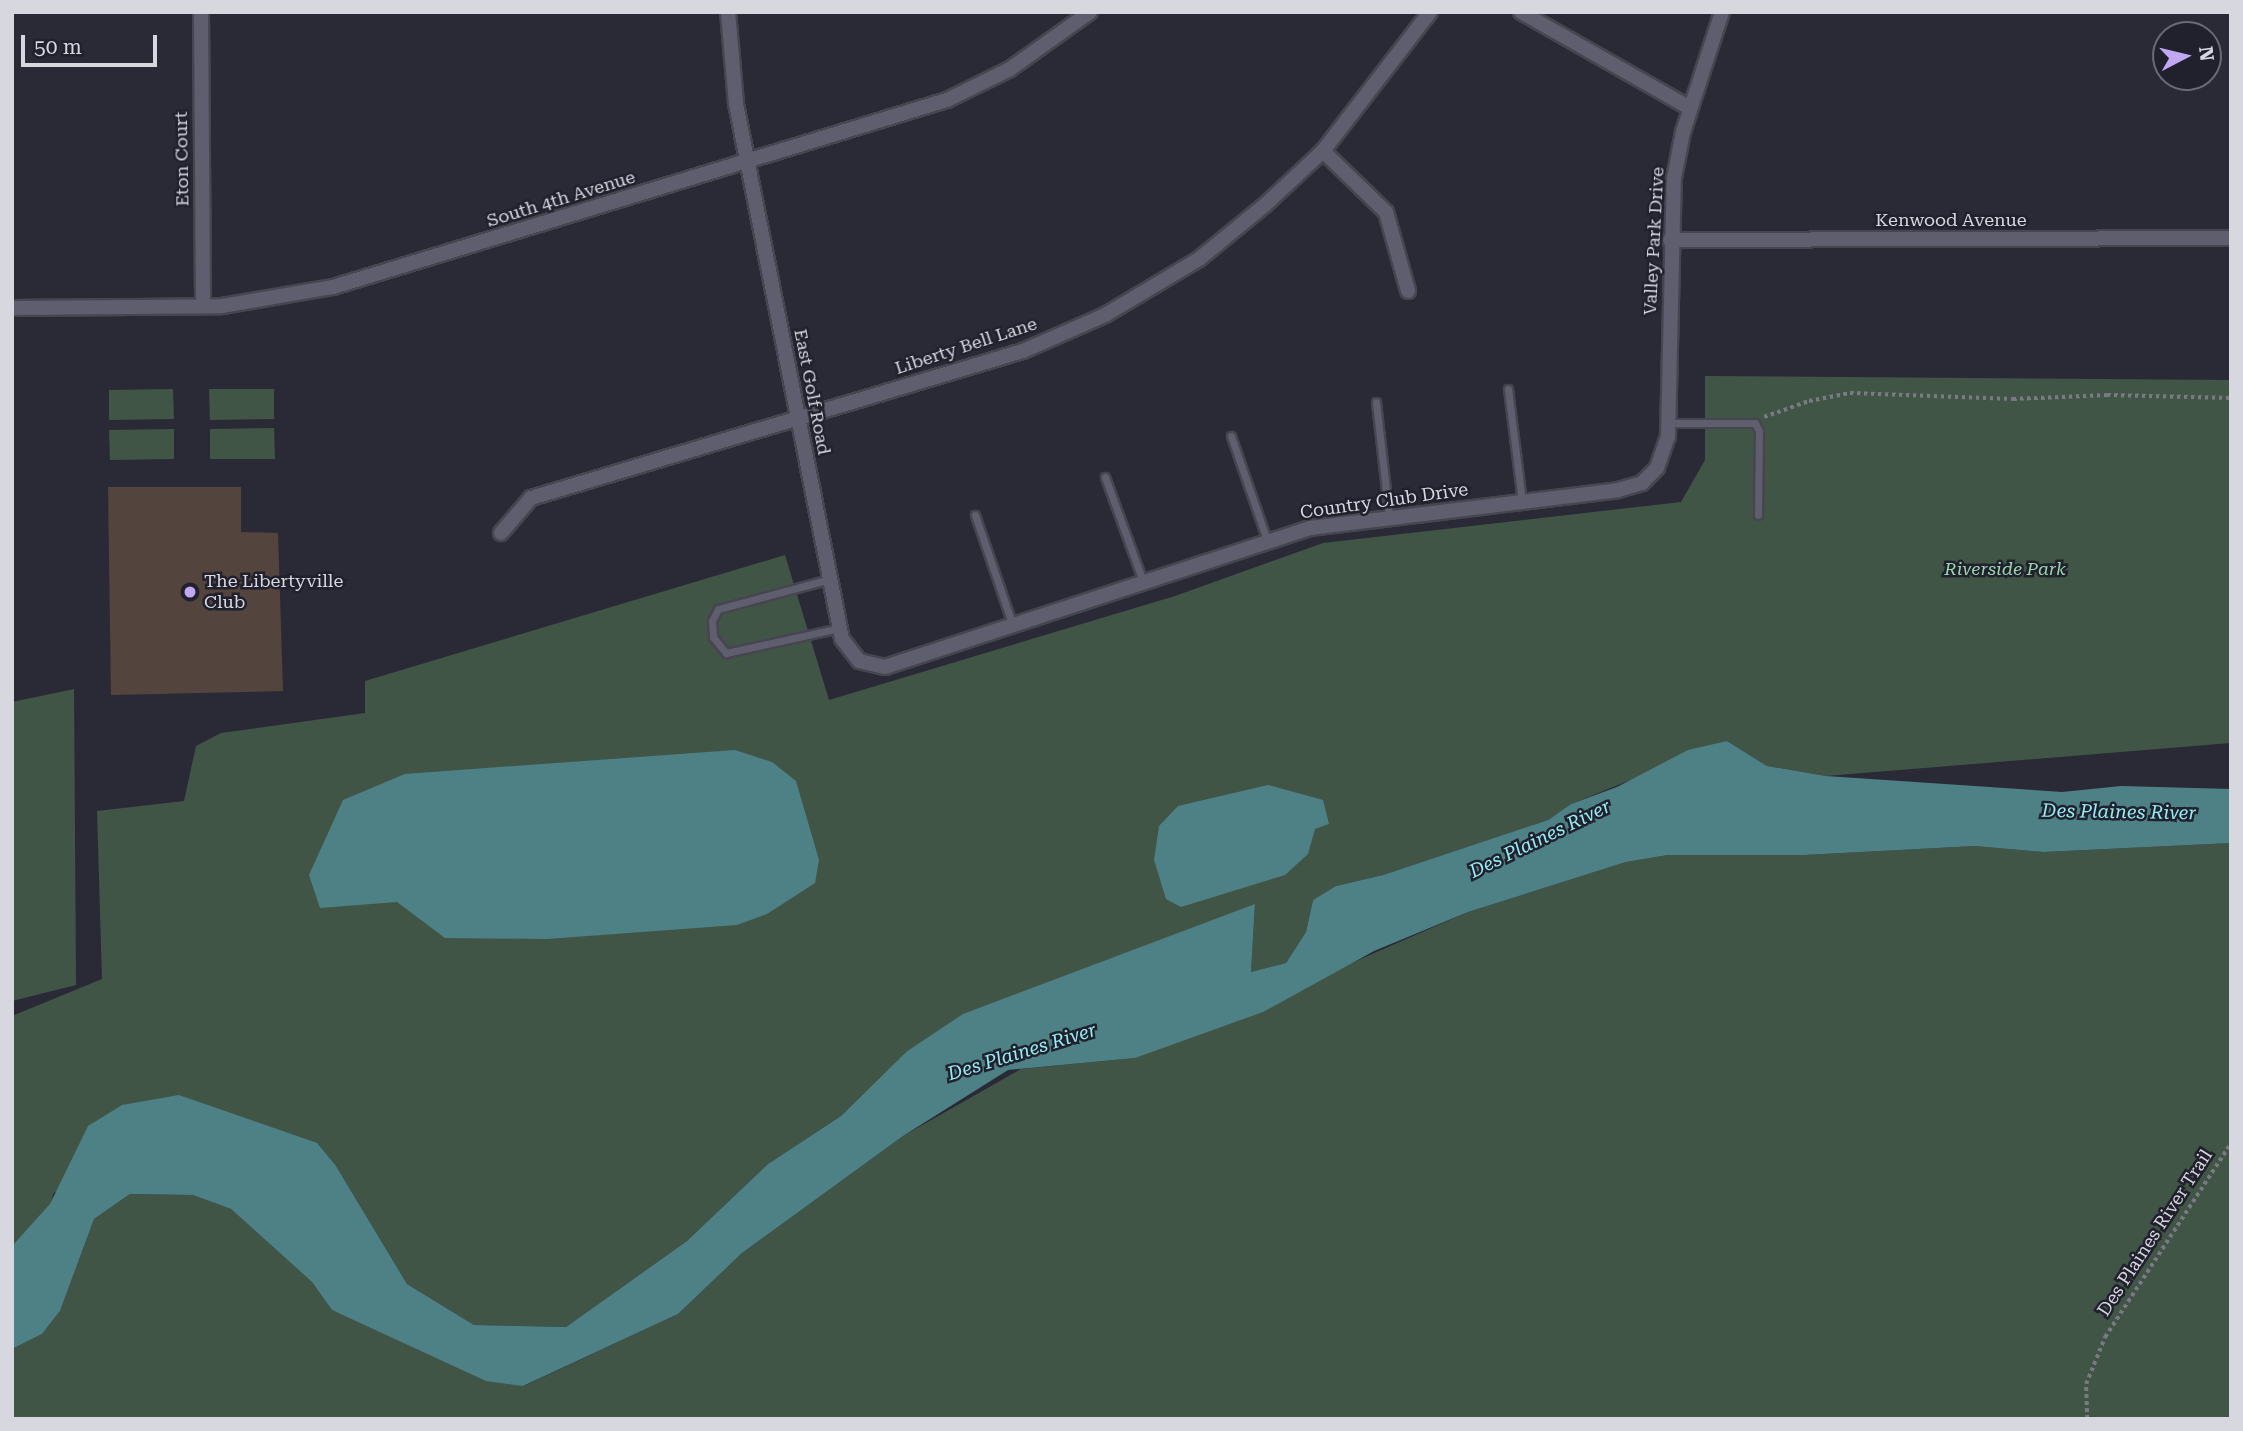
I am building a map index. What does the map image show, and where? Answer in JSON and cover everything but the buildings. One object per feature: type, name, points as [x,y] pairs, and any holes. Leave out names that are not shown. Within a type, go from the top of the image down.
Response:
[{"type":"street","name":"Eton Court","points":[[201,12],[203,306]]},
{"type":"street","name":"East Golf Road","points":[[728,12],[747,163],[840,628],[850,654],[870,666],[886,667],[965,641]]},
{"type":"street","name":"South 4th Avenue","points":[[12,308],[203,306],[283,299],[333,287],[947,100],[1010,69],[1090,12]]},
{"type":"street","name":"Liberty Bell Lane","points":[[501,533],[531,498],[1023,351],[1105,315],[1199,259],[1323,151],[1430,12]]},
{"type":"street","points":[[1521,12],[1690,108]]},
{"type":"street","name":"Valley Park Drive","points":[[1668,429],[1670,240],[1674,178],[1690,108],[1722,12]]},
{"type":"street","points":[[1323,151],[1385,212],[1408,290]]},
{"type":"street","name":"Kenwood Avenue","points":[[1670,240],[2231,238]]},
{"type":"street","name":"Country Club Drive","points":[[965,641],[1310,528],[1389,516],[1618,491],[1642,483],[1657,468],[1668,429]]},
{"type":"lane","points":[[1508,389],[1522,501]]},
{"type":"lane","points":[[1376,402],[1389,516]]},
{"type":"lane","points":[[1668,429],[1755,423],[1759,431],[1758,515]]},
{"type":"lane","points":[[1231,436],[1268,543]]},
{"type":"lane","points":[[1105,477],[1144,584]]},
{"type":"lane","points":[[975,515],[1013,626]]},
{"type":"lane","points":[[830,579],[719,609],[712,621],[713,637],[726,653],[840,628]]},
{"type":"path","points":[[1755,423],[1809,401],[1850,393],[2013,399],[2106,395],[2231,398]]},
{"type":"path","name":"Des Plaines River Trail","points":[[2087,1419],[2086,1384],[2105,1337],[2231,1143]]},
{"type":"green space","name":"Riverside Park","points":[[1705,376],[2231,380],[2231,743],[1826,776],[1767,766],[1727,741],[1571,804],[1548,820],[1383,875],[1336,886],[1313,900],[1306,932],[1286,963],[1251,972],[1255,905],[906,1052],[841,1116],[768,1164],[687,1241],[566,1327],[474,1325],[407,1284],[336,1166],[261,1127],[179,1095],[53,1194],[51,1204],[12,1246],[12,1016],[102,979],[97,811],[184,801],[196,746],[221,733],[365,713],[365,681],[785,555],[829,700],[1175,596],[1323,543],[1681,502],[1705,460]]},
{"type":"green space","points":[[173,389],[174,419],[109,420],[109,390]]},
{"type":"green space","points":[[209,389],[274,389],[274,419],[210,420]]},
{"type":"green space","points":[[274,428],[275,459],[210,459],[210,429]]},
{"type":"green space","points":[[174,429],[174,459],[110,460],[109,430]]},
{"type":"green space","points":[[74,689],[76,985],[12,1001],[12,702]]},
{"type":"green space","points":[[2231,843],[2231,1419],[12,1419],[12,1349],[42,1334],[60,1311],[94,1219],[130,1194],[193,1195],[231,1209],[312,1282],[332,1310],[524,1386],[678,1314],[742,1253],[903,1136],[1021,1069],[1135,1058],[1468,912],[1626,862],[1668,855],[1804,855],[1975,846],[2044,852]]},
{"type":"water","name":"Des Plaines River","points":[[1727,741],[1767,766],[1826,776],[2062,792],[2121,786],[2231,789],[2231,843],[2044,852],[1975,846],[1804,855],[1668,855],[1626,862],[1468,912],[1374,951],[1263,1012],[1135,1058],[1008,1070],[903,1136],[742,1253],[678,1314],[523,1386],[486,1381],[332,1310],[312,1282],[231,1209],[193,1195],[130,1194],[94,1219],[60,1311],[42,1334],[12,1349],[12,1246],[50,1204],[88,1126],[122,1105],[179,1095],[317,1143],[336,1166],[407,1284],[474,1325],[566,1327],[687,1241],[768,1164],[841,1116],[906,1052],[963,1014],[1255,904],[1251,972],[1286,963],[1306,932],[1313,900],[1336,886],[1383,875],[1548,820],[1571,804],[1617,787],[1688,750]]},
{"type":"water","points":[[735,750],[772,762],[796,781],[819,860],[815,883],[767,914],[737,925],[547,939],[445,938],[397,902],[320,908],[309,875],[343,800],[405,774]]},
{"type":"water","points":[[1268,785],[1323,800],[1329,824],[1315,829],[1308,854],[1285,875],[1181,907],[1166,899],[1154,860],[1159,826],[1178,806]]},
{"type":"place","name":"The Libertyville Club","points":[[190,592]]}]
